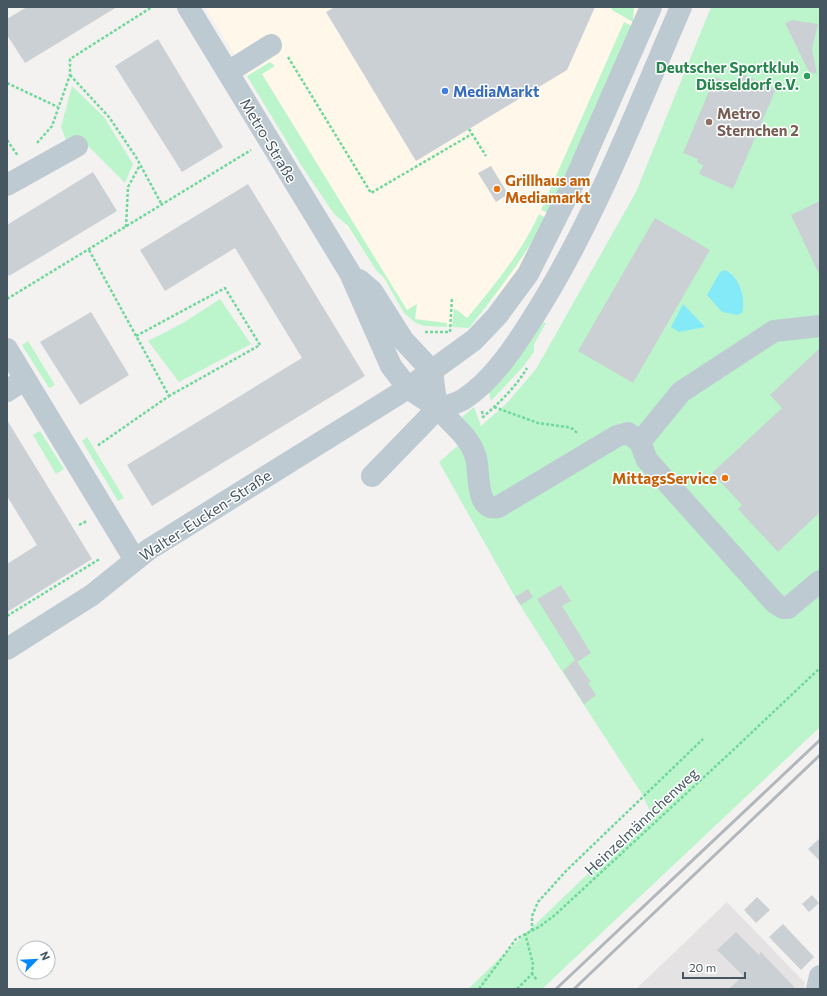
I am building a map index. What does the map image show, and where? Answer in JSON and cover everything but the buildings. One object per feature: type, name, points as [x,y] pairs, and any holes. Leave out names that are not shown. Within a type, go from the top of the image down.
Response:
[{"type":"street","name":"Metro-Straße","points":[[188,7],[350,273],[391,366],[408,388]]},
{"type":"street","name":"Walter-Eucken-Straße","points":[[7,649],[92,595],[148,550],[408,388],[474,340],[497,316],[528,274],[574,182],[651,7]]},
{"type":"street","points":[[657,62],[650,48],[666,7]]},
{"type":"street","points":[[372,476],[438,408],[462,400],[475,391],[519,341],[570,256],[590,215],[681,7]]},
{"type":"street","points":[[228,72],[278,49]]},
{"type":"street","points":[[7,185],[76,146]]},
{"type":"street","name":"Metro-Straße","points":[[350,273],[372,291],[403,340],[432,371]]},
{"type":"street","points":[[640,442],[681,392],[774,331],[820,326]]},
{"type":"street","points":[[7,349],[135,560]]},
{"type":"street","points":[[432,371],[438,408]]},
{"type":"street","points":[[7,391],[25,379]]},
{"type":"street","points":[[408,388],[438,408],[466,437],[477,460],[481,497],[486,505],[492,508],[498,507],[617,436],[628,433],[640,442],[647,460],[775,603],[783,608],[788,608],[820,581]]},
{"type":"street","points":[[817,989],[820,976]]},
{"type":"path","points":[[36,144],[52,126],[70,75],[70,59],[152,7]]},
{"type":"path","points":[[278,49],[370,193],[472,134]]},
{"type":"path","points":[[70,75],[109,117],[141,165],[162,205]]},
{"type":"path","points":[[7,83],[58,107]]},
{"type":"path","points":[[469,129],[486,156]]},
{"type":"path","points":[[7,299],[268,139]]},
{"type":"path","points":[[7,140],[21,162]]},
{"type":"path","points":[[126,227],[128,187],[141,165]]},
{"type":"path","points":[[89,250],[169,396]]},
{"type":"path","points":[[97,446],[169,396],[260,345],[225,288],[136,336]]},
{"type":"path","points":[[450,332],[452,296]]},
{"type":"path","points":[[419,330],[450,332],[454,336]]},
{"type":"path","points":[[494,407],[518,418],[572,429],[577,432],[589,453]]},
{"type":"path","points":[[7,616],[98,560],[101,566]]},
{"type":"path","name":"Heinzelmännchenweg","points":[[479,989],[516,939],[532,931],[555,914],[820,668]]},
{"type":"path","points":[[532,931],[532,916],[538,902],[566,871],[703,739]]},
{"type":"path","points":[[516,989],[532,974],[533,964],[525,934]]},
{"type":"path","points":[[532,974],[537,980]]},
{"type":"shaded area","points":[[205,7],[647,7],[525,272],[468,320],[454,326],[421,324],[406,311],[302,164]]},
{"type":"shaded area","points":[[727,902],[805,983],[804,989],[636,989]]},
{"type":"green space","points":[[611,7],[634,7],[633,22],[612,10]]},
{"type":"green space","points":[[711,7],[820,7],[820,727],[542,989],[468,989],[651,813],[642,794],[515,597],[439,462],[474,432],[462,417],[474,407],[481,426],[506,404],[536,369],[636,192]]},
{"type":"green space","points":[[624,22],[632,26],[606,92],[548,213],[541,210]]},
{"type":"green space","points":[[270,62],[275,66],[262,74],[407,310],[417,304],[415,319],[447,323],[447,327],[424,326],[416,323],[404,313],[384,278],[376,270],[348,226],[334,214],[301,165],[247,76]]},
{"type":"green space","points":[[72,86],[104,117],[133,164],[125,183],[89,147],[66,140],[61,127]]},
{"type":"green space","points":[[539,214],[546,218],[538,233],[490,302],[469,328],[452,327],[454,309],[467,318],[515,256]]},
{"type":"green space","points":[[220,299],[251,344],[179,382],[148,341],[183,323]]},
{"type":"green space","points":[[543,322],[546,323],[534,344],[534,352],[522,368],[491,401],[489,393],[518,359]]},
{"type":"green space","points":[[28,341],[55,385],[49,388],[22,345]]},
{"type":"green space","points":[[40,431],[64,469],[56,474],[33,435]]},
{"type":"green space","points":[[87,437],[124,498],[118,501],[82,441]]},
{"type":"water","points":[[725,270],[735,278],[741,289],[743,307],[742,313],[738,315],[722,312],[707,295],[720,272]]},
{"type":"water","points":[[683,304],[705,327],[679,332],[671,327]]},
{"type":"railway","points":[[556,989],[820,740]]},
{"type":"railway","points":[[574,989],[820,755]]},
{"type":"place","name":"Deutscher Sportklub Düsseldorf e.V.","points":[[807,76]]},
{"type":"place","name":"MediaMarkt","points":[[445,91]]},
{"type":"place","name":"Metro Sternchen 2","points":[[709,122]]},
{"type":"place","name":"Grillhaus am Mediamarkt","points":[[497,189]]},
{"type":"place","name":"MittagsService","points":[[725,478]]}]
